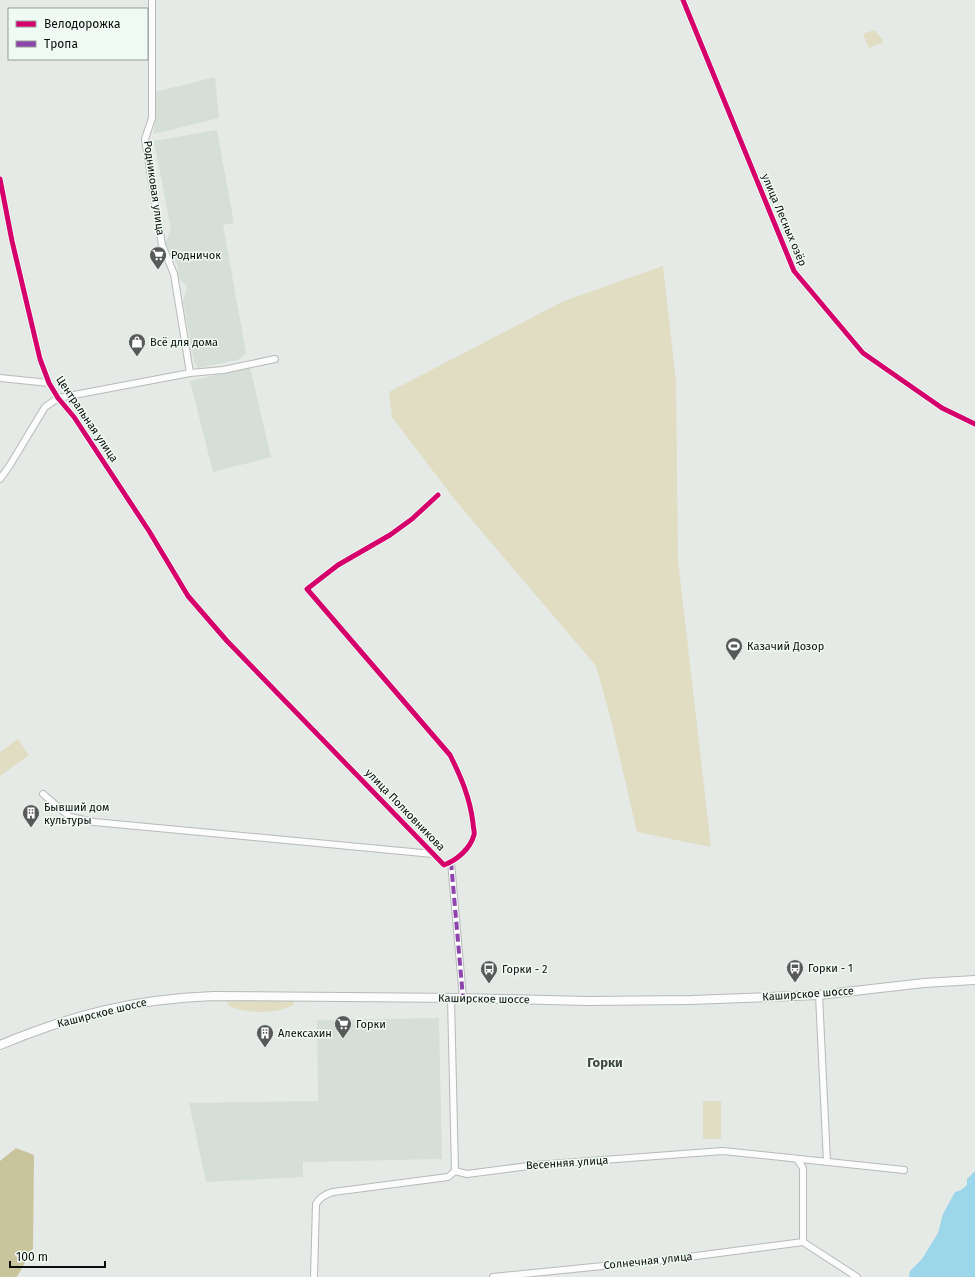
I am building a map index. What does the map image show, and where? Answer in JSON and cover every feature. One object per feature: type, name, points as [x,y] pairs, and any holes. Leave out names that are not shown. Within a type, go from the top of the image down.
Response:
[{"type":"main road","name":"Каширское шоссе","points":[[0,1045],[35,1031],[78,1017],[139,1002],[175,998],[213,996],[617,1001],[691,1000],[819,995],[924,983],[975,980]]},
{"type":"street","name":"Родниковая улица","points":[[152,0],[152,118],[145,139],[162,245],[174,274],[190,373]]},
{"type":"street","name":"улица Лесных озёр","points":[[683,0],[794,271],[863,353],[942,408],[975,424]]},
{"type":"street","name":"Центральная улица","points":[[0,180],[12,241],[40,359],[49,383],[58,398],[74,417],[150,531],[188,596],[210,622]]},
{"type":"street","points":[[0,479],[45,407],[58,398],[190,373],[223,370],[275,359]]},
{"type":"street","points":[[0,378],[49,383]]},
{"type":"street","name":"улица Полковникова","points":[[210,622],[444,865],[451,862],[466,851],[474,834],[471,809],[464,784],[450,755],[307,588],[338,565],[390,535],[412,519],[438,496]]},
{"type":"street","points":[[43,794],[70,817],[94,822],[433,854]]},
{"type":"street","points":[[451,862],[463,998]]},
{"type":"street","points":[[819,995],[827,1162]]},
{"type":"street","points":[[314,1277],[316,1204],[325,1194],[448,1177],[454,1170],[451,998]]},
{"type":"street","name":"Весенняя улица","points":[[454,1170],[467,1174],[536,1165],[723,1150],[904,1170]]},
{"type":"street","points":[[797,1159],[803,1168],[803,1242],[857,1277]]},
{"type":"street","name":"Солнечная улица","points":[[493,1277],[673,1259],[803,1242]]},
{"type":"shaded area","points":[[874,30],[883,40],[882,43],[869,48],[863,34]]},
{"type":"shaded area","points":[[215,77],[219,118],[154,134],[155,92]]},
{"type":"shaded area","points":[[217,130],[234,223],[223,225],[246,353],[238,360],[198,368],[194,362],[183,301],[187,287],[179,278],[177,264],[165,243],[171,229],[154,141]]},
{"type":"shaded area","points":[[663,266],[676,381],[678,560],[711,847],[637,832],[611,720],[596,666],[455,500],[392,417],[389,392],[564,301]]},
{"type":"shaded area","points":[[250,367],[271,457],[213,472],[190,381]]},
{"type":"shaded area","points":[[18,739],[29,755],[0,776],[0,752]]},
{"type":"shaded area","points":[[227,1001],[294,1001],[294,1005],[279,1010],[253,1012],[236,1009],[229,1006]]},
{"type":"shaded area","points":[[439,1018],[442,1159],[303,1162],[303,1177],[206,1182],[189,1103],[318,1101],[317,1020]]},
{"type":"shaded area","points":[[703,1101],[721,1101],[721,1139],[703,1139]]},
{"type":"shaded area","points":[[16,1148],[34,1155],[33,1248],[17,1277],[0,1277],[0,1161]]},
{"type":"water","points":[[975,1171],[975,1277],[909,1277],[910,1271],[922,1259],[938,1233],[943,1214],[955,1192],[961,1190],[967,1185],[967,1179]]},
{"type":"marked path","points":[[451,862],[463,998]]},
{"type":"cycle path","points":[[683,0],[794,271],[863,353],[942,408],[975,424]]},
{"type":"cycle path","points":[[0,179],[12,241],[40,359],[49,383],[58,398],[74,417],[149,531],[188,596],[227,641],[444,865],[454,860],[466,849],[474,834],[472,814],[467,796],[450,755],[307,589],[338,565],[390,535],[412,519],[438,495]]},
{"type":"place","name":"Родничок","points":[[158,270]]},
{"type":"place","name":"Всё для дома","points":[[137,357]]},
{"type":"place","name":"Казачий Дозор","points":[[734,661]]},
{"type":"place","name":"Бывший дом культуры","points":[[31,828]]},
{"type":"place","name":"Горки - 1","points":[[795,983]]},
{"type":"place","name":"Горки - 2","points":[[489,984]]},
{"type":"place","name":"Горки","points":[[343,1039]]},
{"type":"place","name":"Алексахин","points":[[265,1048]]},
{"type":"district","name":"Горки","points":[[605,1062]]}]
